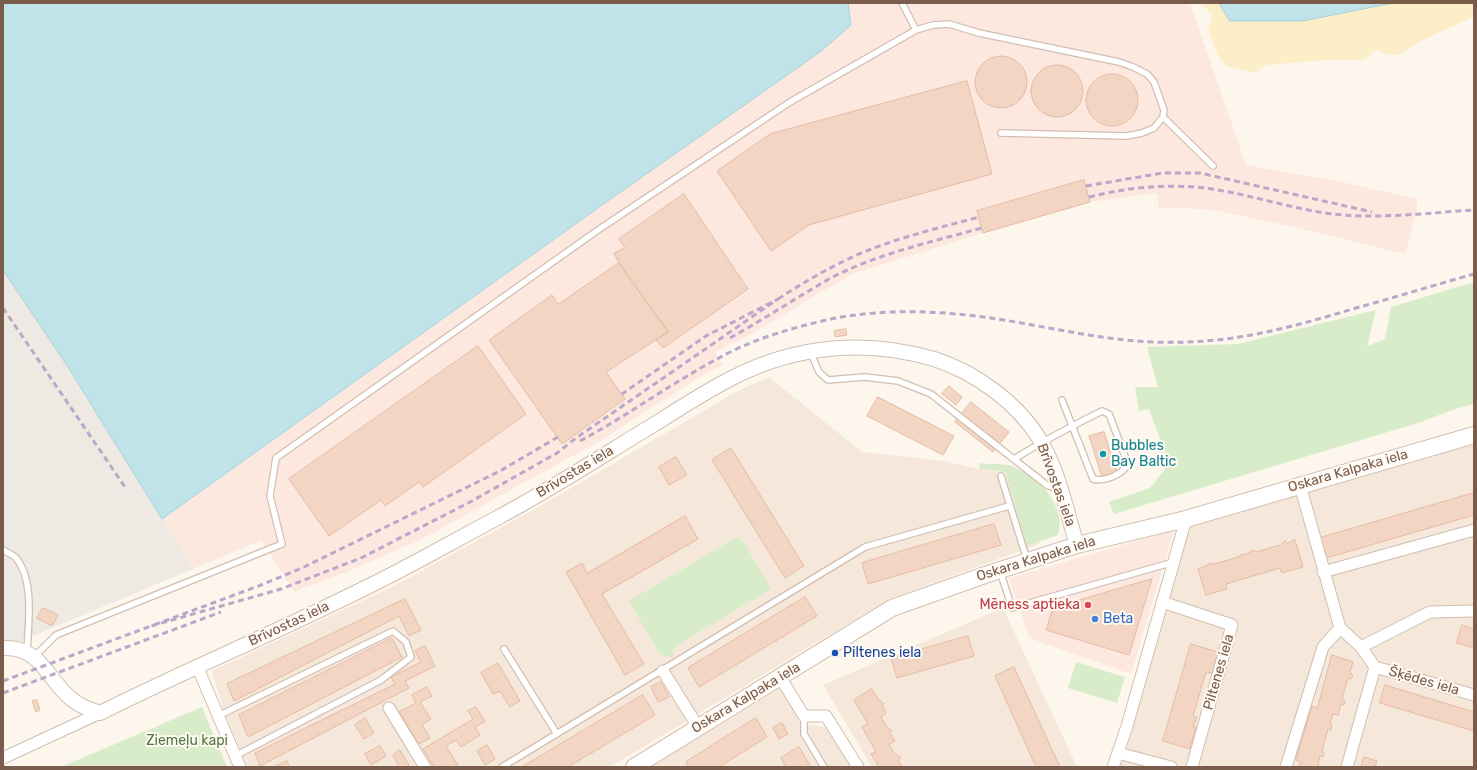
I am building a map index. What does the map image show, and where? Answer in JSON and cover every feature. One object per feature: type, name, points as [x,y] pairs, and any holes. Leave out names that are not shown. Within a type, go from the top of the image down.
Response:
[{"type":"main road","name":"Oskara Kalpaka iela","points":[[634,767],[892,608],[1077,545],[1186,519],[1474,435]]},
{"type":"street","name":"Brīvostas iela","points":[[3,758],[362,590],[508,512],[736,376],[777,359],[810,351],[839,347],[872,346],[910,352],[945,363],[968,373],[1004,400],[1033,429],[1041,442],[1060,488],[1077,545]]},
{"type":"street","points":[[1300,485],[1323,572],[1340,628],[1361,647],[1374,666],[1347,767]]},
{"type":"street","points":[[1113,767],[1186,519]]},
{"type":"street","points":[[1323,572],[1474,530]]},
{"type":"street","name":"Piltenes iela","points":[[1162,602],[1232,625],[1192,767]]},
{"type":"street","points":[[1361,647],[1430,612],[1474,611]]},
{"type":"street","points":[[1286,767],[1323,647],[1340,628]]},
{"type":"street","points":[[3,648],[19,648],[31,654],[68,696],[81,706],[100,713]]},
{"type":"street","points":[[197,666],[237,762]]},
{"type":"street","name":"Šķēdes iela","points":[[1374,666],[1474,696]]},
{"type":"street","points":[[663,670],[698,727]]},
{"type":"street","points":[[780,677],[804,716],[826,716],[858,767]]},
{"type":"street","points":[[389,708],[425,767]]},
{"type":"street","points":[[1118,752],[1171,767]]},
{"type":"lane","points":[[902,3],[916,30]]},
{"type":"lane","points":[[31,654],[56,636],[282,544],[270,496],[276,458],[598,230],[790,102],[916,30],[933,25],[950,24],[979,33],[1119,62],[1147,74],[1154,82],[1164,110],[1163,117],[1154,128],[1142,134],[1127,136],[1001,133]]},
{"type":"lane","points":[[1163,117],[1213,166]]},
{"type":"lane","points":[[810,351],[819,372],[828,380],[865,377],[898,381],[931,394],[1048,486],[1060,488]]},
{"type":"lane","points":[[1014,459],[1041,442],[1072,426],[1102,411],[1109,414],[1126,459],[1127,466],[1122,473],[1099,480],[1093,479],[1072,426],[1062,400]]},
{"type":"lane","points":[[1001,476],[1027,562]]},
{"type":"lane","points":[[502,767],[865,547],[1010,506]]},
{"type":"lane","points":[[3,550],[16,558],[25,574],[29,588],[31,654]]},
{"type":"lane","points":[[1000,570],[1012,608],[1174,562]]},
{"type":"lane","points":[[218,716],[393,631],[406,642],[411,657],[381,680],[237,762]]},
{"type":"lane","points":[[504,650],[557,734]]},
{"type":"lane","points":[[804,716],[804,734],[824,767]]},
{"type":"shaded area","points":[[848,3],[1190,3],[1246,165],[1337,181],[1418,199],[1416,213],[1405,254],[1298,228],[1219,211],[1186,208],[1159,208],[1157,193],[1090,202],[983,233],[852,274],[746,337],[715,352],[723,365],[698,378],[605,438],[422,539],[349,571],[294,592],[261,540],[193,569],[162,519],[596,210],[851,25]]},
{"type":"shaded area","points":[[3,270],[68,367],[193,569],[26,639],[3,653]]},
{"type":"shaded area","points":[[769,377],[862,452],[944,461],[979,469],[990,469],[1014,477],[1042,537],[1039,544],[887,600],[610,767],[429,767],[388,704],[385,712],[419,767],[247,767],[223,709],[212,671],[394,586],[535,509],[738,391]]},
{"type":"shaded area","points":[[1474,435],[1474,767],[1113,767],[1186,519]]},
{"type":"shaded area","points":[[1174,530],[1131,674],[1029,638],[1009,578]]},
{"type":"shaded area","points":[[1003,608],[1077,767],[872,767],[823,685]]},
{"type":"shaded area","points":[[784,686],[809,725],[832,728],[855,767],[649,767]]},
{"type":"green space","points":[[1474,282],[1474,404],[1455,409],[1418,423],[1114,514],[1109,502],[1150,488],[1169,464],[1149,409],[1139,411],[1135,387],[1158,387],[1147,347],[1238,344],[1376,310],[1367,346],[1385,339],[1391,307]]},
{"type":"green space","points":[[980,463],[1008,465],[1029,475],[1038,483],[1054,502],[1060,524],[1058,535],[1027,546],[1006,473],[990,469],[979,469]]},
{"type":"green space","points":[[737,537],[743,541],[771,589],[674,647],[673,657],[666,657],[659,653],[629,601]]},
{"type":"green space","points":[[1076,662],[1125,677],[1117,703],[1068,688]]},
{"type":"green space","name":"Ziemeļu kapi","points":[[202,707],[227,767],[61,767]]},
{"type":"sand","points":[[1199,3],[1219,3],[1230,21],[1303,21],[1393,3],[1474,3],[1474,16],[1425,39],[1407,49],[1400,55],[1389,55],[1376,50],[1364,60],[1326,60],[1266,65],[1255,73],[1226,66],[1218,55],[1208,30],[1212,14]]},
{"type":"water","points":[[3,3],[848,3],[851,25],[820,52],[605,203],[162,519],[68,367],[3,270]]},
{"type":"water","points":[[1219,3],[1393,3],[1303,21],[1230,21]]},
{"type":"building","points":[[1001,56],[1011,58],[1019,64],[1025,72],[1027,82],[1025,92],[1019,100],[1011,106],[1001,108],[991,106],[983,100],[977,92],[975,82],[977,72],[983,64],[991,58]]},
{"type":"building","points":[[1057,65],[1067,67],[1075,73],[1081,81],[1083,91],[1081,101],[1075,109],[1067,115],[1057,117],[1047,115],[1039,109],[1033,101],[1031,91],[1033,81],[1039,73],[1047,67]]},
{"type":"building","points":[[1112,74],[1122,76],[1130,82],[1136,90],[1138,100],[1136,110],[1130,118],[1122,124],[1112,126],[1102,124],[1094,118],[1088,110],[1086,100],[1088,90],[1094,82],[1102,76]]},
{"type":"building","points":[[967,81],[992,174],[809,225],[771,251],[717,171],[770,134]]},
{"type":"building","points":[[1084,180],[1090,202],[983,233],[977,211]]},
{"type":"building","points":[[684,194],[748,289],[663,348],[656,340],[668,332],[619,263],[614,253],[625,248],[619,239]]},
{"type":"building","points":[[619,263],[668,332],[606,372],[625,399],[562,444],[489,340],[552,295],[558,304]]},
{"type":"building","points":[[846,329],[847,335],[835,337],[834,331]]},
{"type":"building","points":[[478,346],[526,414],[423,487],[419,482],[385,506],[381,500],[329,536],[289,479]]},
{"type":"building","points":[[949,386],[962,397],[956,405],[942,394]]},
{"type":"building","points":[[878,397],[954,436],[943,455],[867,416]]},
{"type":"building","points":[[971,402],[1009,432],[993,452],[955,422]]},
{"type":"building","name":"Bubbles Bay Baltic","points":[[1104,432],[1117,472],[1102,477],[1089,436]]},
{"type":"building","points":[[731,448],[804,566],[785,578],[712,460]]},
{"type":"building","points":[[676,457],[687,475],[669,485],[659,467]]},
{"type":"building","points":[[1474,493],[1474,515],[1326,558],[1320,538]]},
{"type":"building","points":[[685,516],[698,539],[602,594],[644,664],[625,675],[566,572],[582,563],[587,573]]},
{"type":"building","points":[[994,524],[1001,545],[868,584],[862,563]]},
{"type":"building","points":[[1295,540],[1303,567],[1282,573],[1280,568],[1226,584],[1227,589],[1206,595],[1198,569],[1212,563],[1214,564],[1238,557],[1242,554],[1244,555],[1254,550],[1256,552],[1280,545],[1285,541],[1287,543]]},
{"type":"building","name":"Beta","points":[[1152,579],[1129,655],[1046,630],[1053,608]]},
{"type":"building","points":[[805,597],[817,616],[699,687],[688,668]]},
{"type":"building","points":[[405,599],[421,630],[409,636],[399,616],[234,701],[227,684]]},
{"type":"building","points":[[43,608],[58,615],[52,626],[37,618]]},
{"type":"building","points":[[1462,625],[1474,629],[1474,648],[1457,643]]},
{"type":"building","points":[[968,636],[974,656],[897,678],[891,658]]},
{"type":"building","points":[[392,638],[402,657],[248,737],[239,715]]},
{"type":"building","points":[[1191,644],[1218,652],[1212,673],[1206,672],[1193,716],[1197,717],[1193,727],[1196,727],[1190,749],[1163,741]]},
{"type":"building","points":[[425,646],[435,666],[405,681],[409,688],[260,766],[255,753],[395,684],[391,677],[421,662],[415,651]]},
{"type":"building","points":[[1332,655],[1353,662],[1350,672],[1353,676],[1351,679],[1348,678],[1342,698],[1345,702],[1344,705],[1341,704],[1338,715],[1333,714],[1330,723],[1332,726],[1331,730],[1328,729],[1322,750],[1324,753],[1323,757],[1320,756],[1318,766],[1322,767],[1299,767],[1301,762],[1296,760],[1312,706],[1317,708]]},
{"type":"building","points":[[498,663],[520,701],[510,707],[500,691],[493,694],[481,673]]},
{"type":"building","points":[[1014,667],[1060,767],[1036,767],[995,676]]},
{"type":"building","points":[[661,682],[669,697],[658,702],[651,687]]},
{"type":"building","points":[[1385,685],[1474,712],[1474,731],[1380,703]]},
{"type":"building","points":[[427,687],[432,696],[420,702],[431,719],[422,725],[430,738],[419,744],[399,712],[416,703],[412,695]]},
{"type":"building","points":[[872,689],[878,699],[884,704],[882,705],[886,713],[881,717],[887,727],[892,731],[890,733],[895,741],[889,744],[894,753],[901,758],[898,760],[902,767],[879,767],[871,754],[876,752],[862,727],[868,724],[854,700]]},
{"type":"building","points":[[643,695],[655,715],[568,767],[522,767]]},
{"type":"building","points":[[37,700],[40,710],[36,712],[32,701]]},
{"type":"building","points":[[476,707],[485,721],[475,727],[480,735],[461,747],[456,740],[446,746],[459,767],[434,767],[423,749],[473,719],[468,711]]},
{"type":"building","points":[[365,718],[374,733],[364,739],[355,725]]},
{"type":"building","points":[[756,718],[767,737],[719,767],[688,767],[686,762]]},
{"type":"building","points":[[782,723],[788,734],[779,739],[773,728]]},
{"type":"building","points":[[487,745],[495,759],[485,765],[477,751]]},
{"type":"building","points":[[380,746],[386,756],[371,765],[365,754]]},
{"type":"building","points":[[799,747],[811,767],[786,767],[781,758]]},
{"type":"building","points":[[400,750],[410,767],[399,767],[393,755]]},
{"type":"building","points":[[1364,757],[1377,761],[1375,767],[1361,767]]},
{"type":"building","points":[[287,761],[289,767],[273,767]]},
{"type":"railway","points":[[1086,186],[1163,173],[1200,173],[1372,212]]},
{"type":"railway","points":[[1089,197],[1135,188],[1181,186],[1212,189],[1325,213],[1343,215],[1381,216],[1474,210]]},
{"type":"railway","points":[[778,299],[817,275],[873,248],[933,229],[979,217]]},
{"type":"railway","points":[[730,338],[829,279],[847,270],[904,249],[982,228]]},
{"type":"railway","points":[[580,441],[682,379],[729,353],[753,342],[779,333],[839,317],[882,312],[948,313],[991,318],[1113,339],[1154,342],[1207,341],[1256,334],[1305,323],[1474,274]]},
{"type":"railway","points":[[558,437],[500,471],[302,568],[151,626],[281,589],[361,558],[472,501],[557,453],[576,438],[778,299],[706,336],[622,394]]},
{"type":"railway","points":[[3,308],[127,490]]},
{"type":"railway","points":[[3,693],[221,612]]},
{"type":"railway","points":[[3,681],[151,626]]},
{"type":"place","name":"Bubbles Bay Baltic","points":[[1103,454]]},
{"type":"place","name":"Mēness aptieka","points":[[1088,605]]},
{"type":"place","name":"Beta","points":[[1095,619]]},
{"type":"place","name":"Piltenes iela","points":[[835,653]]}]
